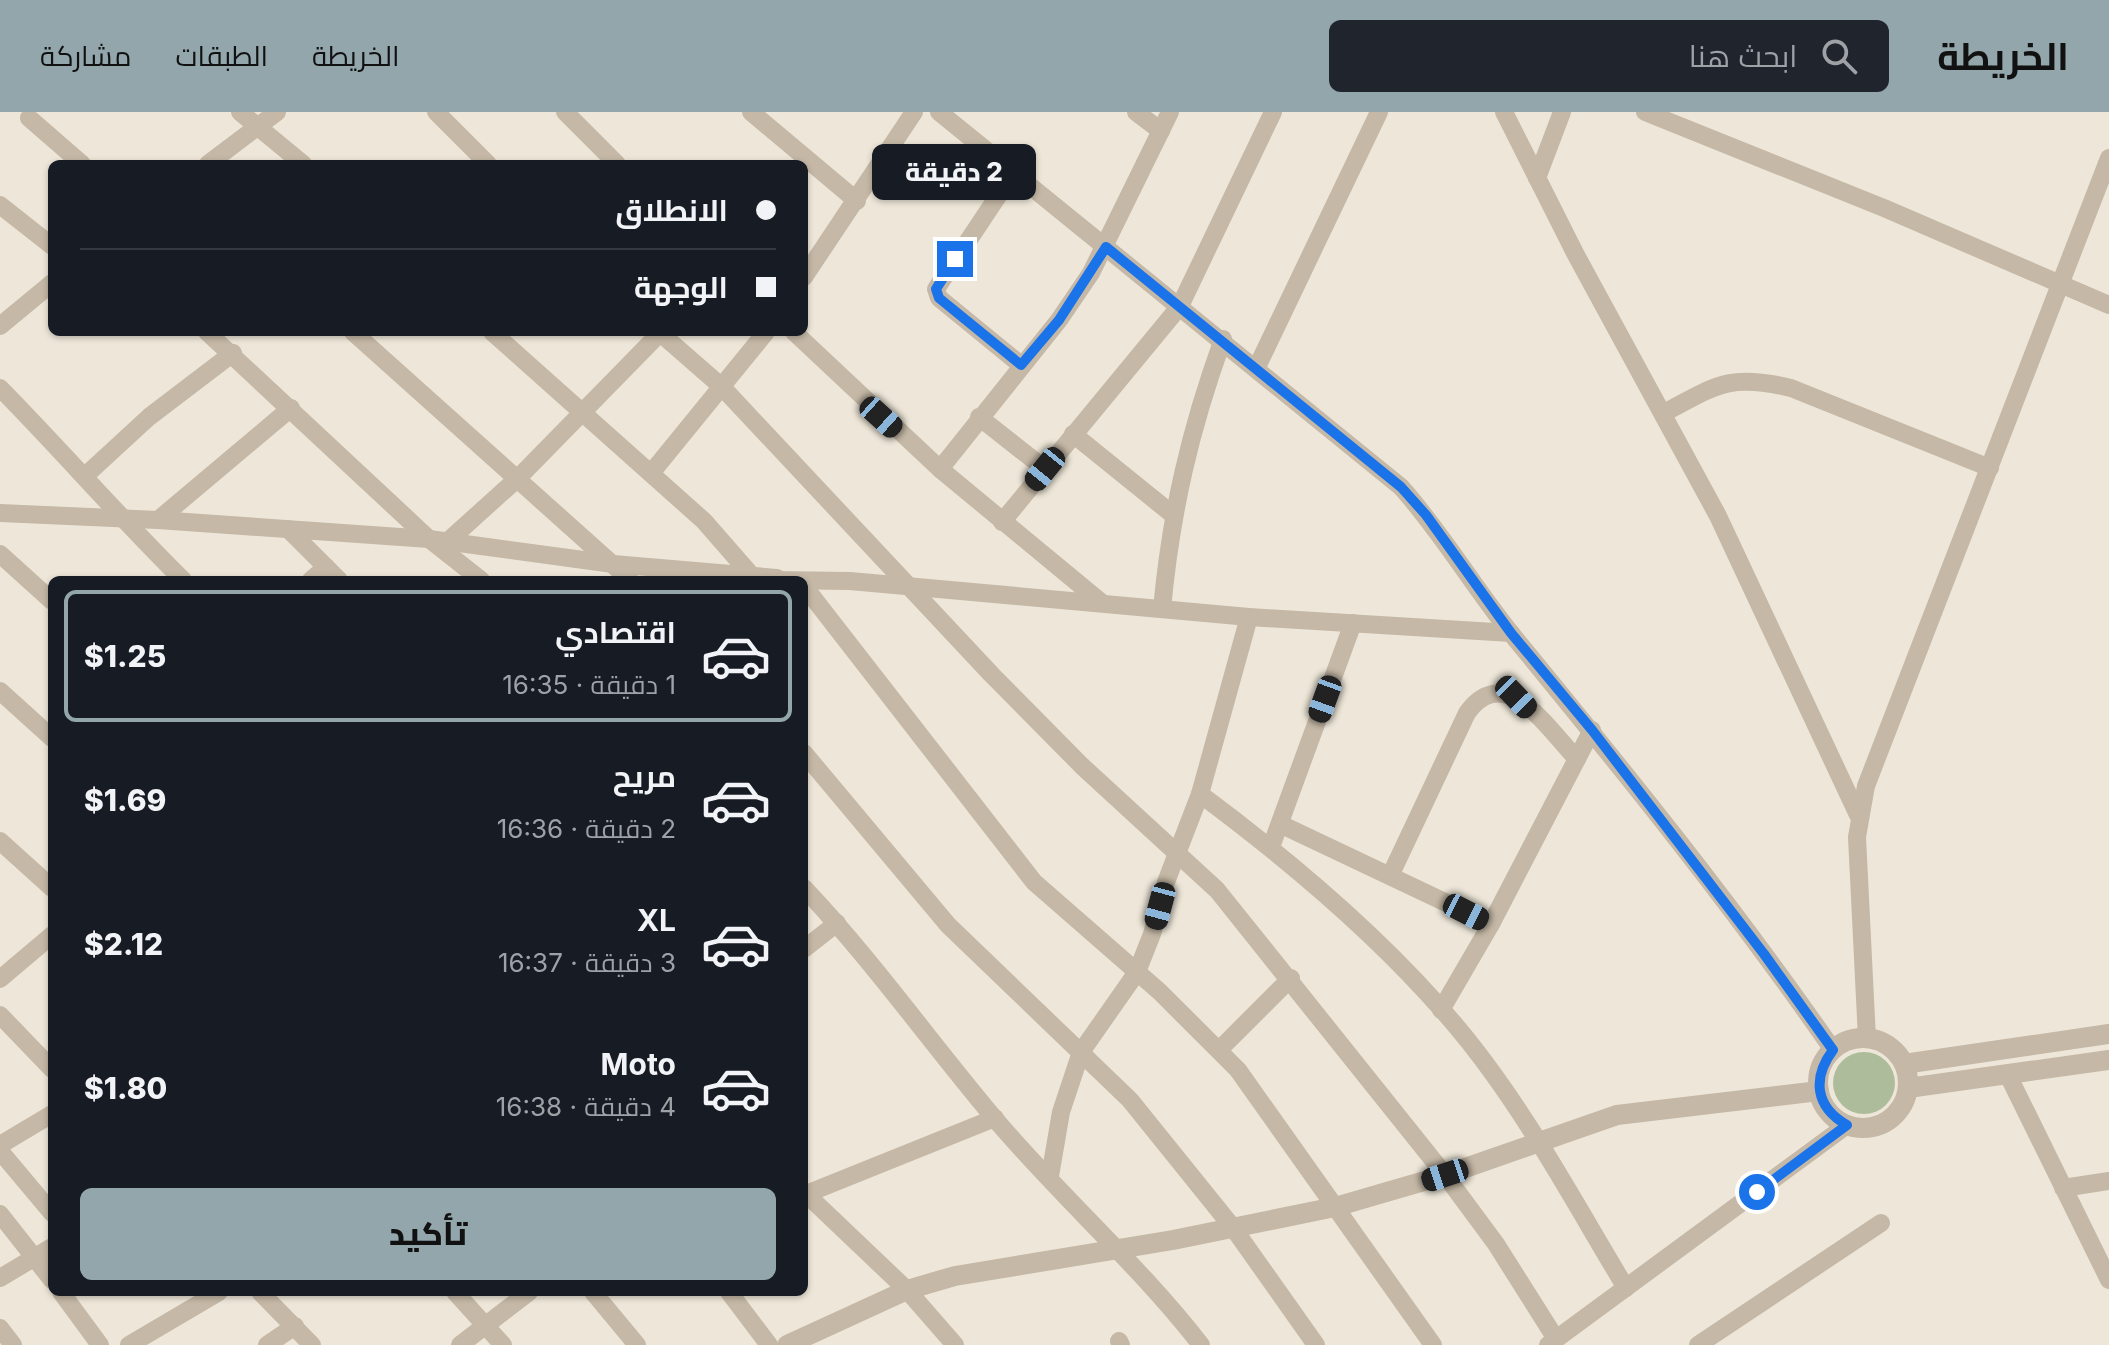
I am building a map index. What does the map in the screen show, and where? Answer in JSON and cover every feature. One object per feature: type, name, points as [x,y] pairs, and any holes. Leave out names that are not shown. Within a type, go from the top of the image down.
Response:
[{"type":"street","points":[[240,112],[298,160]]},
{"type":"street","points":[[213,160],[277,112]]},
{"type":"street","points":[[436,112],[484,160]]},
{"type":"street","points":[[565,112],[613,160]]},
{"type":"street","points":[[751,112],[857,201]]},
{"type":"street","points":[[808,271],[914,112]]},
{"type":"street","points":[[939,112],[1223,339],[1401,487],[1426,515],[1511,633],[1592,730],[1833,1050]]},
{"type":"street","points":[[1136,112],[1161,131]]},
{"type":"street","points":[[940,469],[1059,320],[1106,247],[1170,112]]},
{"type":"street","points":[[1002,522],[1180,306],[1273,112]]},
{"type":"street","points":[[1257,367],[1379,112]]},
{"type":"street","points":[[1504,112],[1718,516],[1858,815]]},
{"type":"street","points":[[1537,178],[1562,112]]},
{"type":"street","points":[[1656,114],[2109,305]]},
{"type":"street","points":[[29,118],[77,160]]},
{"type":"street","points":[[1867,1039],[1857,865],[1858,815],[1866,786],[2063,285],[2109,158]]},
{"type":"street","points":[[1014,172],[936,289],[939,298],[1021,365]]},
{"type":"street","points":[[0,205],[48,243]]},
{"type":"street","points":[[0,325],[48,286]]},
{"type":"street","points":[[212,336],[477,576]]},
{"type":"street","points":[[358,336],[626,576]]},
{"type":"street","points":[[496,336],[652,472],[704,521],[752,576]]},
{"type":"street","points":[[438,540],[518,478],[655,336]]},
{"type":"street","points":[[664,336],[722,387],[1082,766],[1217,890],[1291,978],[1445,1175],[1496,1244],[1552,1342],[1847,1125]]},
{"type":"street","points":[[652,472],[763,336]]},
{"type":"street","points":[[798,336],[940,469],[1102,603]]},
{"type":"street","points":[[1162,609],[1172,514],[1193,422],[1223,339]]},
{"type":"street","points":[[86,475],[149,417],[233,353]]},
{"type":"street","points":[[1664,413],[1719,384],[1767,382],[1791,388],[1990,468]]},
{"type":"street","points":[[0,388],[86,475],[119,518],[179,576]]},
{"type":"street","points":[[158,520],[291,408]]},
{"type":"street","points":[[979,417],[1045,469]]},
{"type":"street","points":[[1073,434],[1172,514]]},
{"type":"street","points":[[0,513],[158,520],[438,540],[613,564],[752,576]]},
{"type":"street","points":[[288,529],[333,574]]},
{"type":"street","points":[[0,554],[48,597]]},
{"type":"street","points":[[808,581],[912,587],[1249,617],[1511,633]]},
{"type":"street","points":[[808,590],[1008,851],[1045,891],[1220,1049],[1258,1096],[1433,1345]]},
{"type":"street","points":[[1050,1176],[1061,1112],[1081,1052],[1137,972],[1200,794],[1249,617]]},
{"type":"street","points":[[1271,847],[1353,623]]},
{"type":"street","points":[[0,691],[48,734]]},
{"type":"street","points":[[1391,874],[1467,713],[1483,695],[1498,692],[1516,697],[1577,759]]},
{"type":"street","points":[[1441,1010],[1491,924],[1592,730]]},
{"type":"street","points":[[808,758],[948,925],[1130,1100],[1234,1229],[1316,1345]]},
{"type":"street","points":[[1200,794],[1271,847],[1357,924],[1441,1010],[1493,1074],[1626,1288]]},
{"type":"street","points":[[1280,824],[1491,924]]},
{"type":"street","points":[[0,841],[48,884]]},
{"type":"street","points":[[808,892],[837,923],[995,1118],[1119,1249],[1201,1345]]},
{"type":"street","points":[[808,946],[837,923]]},
{"type":"street","points":[[0,979],[48,938]]},
{"type":"street","points":[[1220,1049],[1291,978]]},
{"type":"street","points":[[0,1015],[48,1065]]},
{"type":"street","points":[[1904,1064],[2109,1034]]},
{"type":"street","points":[[1854,1039],[1867,1039],[1895,1051],[1904,1064],[1908,1088],[1897,1113],[1887,1122],[1874,1127],[1847,1125],[1824,1107],[1819,1091],[1822,1064],[1833,1050],[1854,1039]]},
{"type":"street","points":[[1908,1088],[2109,1060]]},
{"type":"street","points":[[2008,1075],[2109,1280]]},
{"type":"street","points":[[787,1345],[907,1290],[985,1269],[1234,1229],[1335,1207],[1445,1175],[1617,1115],[1819,1091]]},
{"type":"street","points":[[0,1145],[48,1116]]},
{"type":"street","points":[[808,1192],[995,1118]]},
{"type":"street","points":[[0,1151],[48,1208]]},
{"type":"street","points":[[2063,1188],[2109,1181]]},
{"type":"street","points":[[808,1196],[907,1290],[955,1345]]},
{"type":"street","points":[[0,1214],[48,1275]]},
{"type":"street","points":[[1698,1345],[1881,1223]]},
{"type":"street","points":[[0,1278],[48,1249]]},
{"type":"street","points":[[64,1296],[100,1345]]},
{"type":"street","points":[[129,1345],[212,1296]]},
{"type":"street","points":[[264,1296],[312,1345]]},
{"type":"street","points":[[459,1296],[503,1345]]},
{"type":"street","points":[[460,1345],[524,1296]]},
{"type":"street","points":[[596,1296],[637,1345]]},
{"type":"street","points":[[732,1296],[769,1345]]},
{"type":"street","points":[[267,1345],[295,1326]]},
{"type":"street","points":[[0,1328],[13,1345]]},
{"type":"green space","points":[[1858,1052],[1870,1052],[1886,1061],[1893,1071],[1893,1095],[1886,1105],[1870,1114],[1858,1114],[1838,1100],[1833,1089],[1833,1077],[1847,1057]]},
{"type":"route","points":[[955,259],[936,289],[939,298],[1021,365],[1059,320],[1106,247],[1374,462],[1426,515],[1511,633],[1592,730],[1764,954],[1833,1050],[1822,1064],[1818,1077],[1819,1091],[1824,1107],[1835,1119],[1847,1125],[1757,1192]]}]
